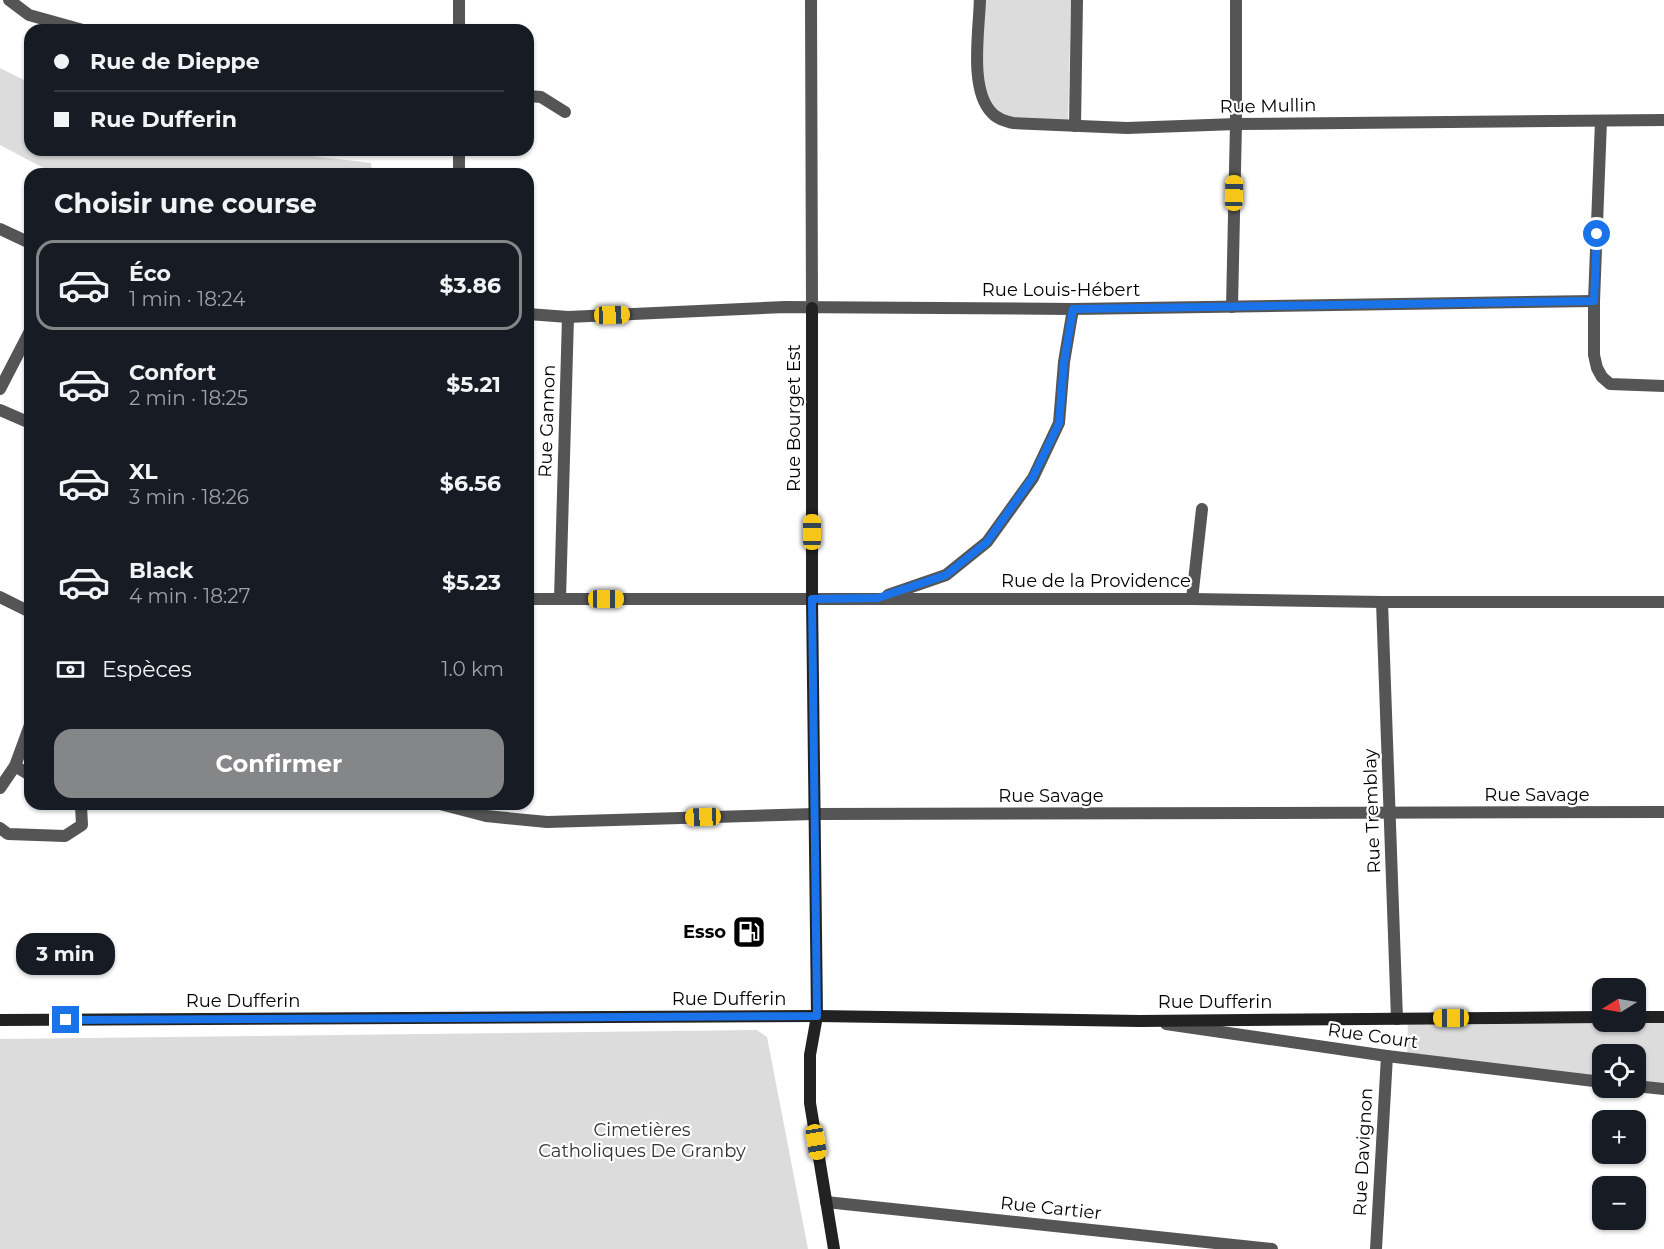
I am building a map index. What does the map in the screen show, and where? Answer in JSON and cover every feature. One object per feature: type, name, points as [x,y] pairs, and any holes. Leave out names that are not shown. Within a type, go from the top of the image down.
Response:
[{"type":"main road","name":"Rue Bourget Est","points":[[812,308],[812,599],[817,1016],[810,1055],[810,1102],[834,1249]]},
{"type":"main road","name":"Rue Dufferin","points":[[0,1020],[817,1016],[1140,1021],[1592,1017]]},
{"type":"main road","points":[[1646,1017],[1664,1017]]},
{"type":"street","points":[[9,0],[28,15],[61,24]]},
{"type":"street","points":[[459,0],[459,24]]},
{"type":"street","name":"Rue Bourget Est","points":[[811,0],[812,308]]},
{"type":"street","name":"Rue Mullin","points":[[980,0],[977,75],[982,98],[992,113],[1002,120],[1013,123],[1127,128],[1236,124],[1664,120]]},
{"type":"street","points":[[1075,126],[1077,0]]},
{"type":"street","points":[[1232,307],[1236,0]]},
{"type":"street","points":[[534,96],[541,97],[566,112]]},
{"type":"street","points":[[1601,121],[1594,301],[1594,355],[1597,368],[1610,384],[1664,386]]},
{"type":"street","points":[[0,229],[24,240]]},
{"type":"street","name":"Rue Louis-Hébert","points":[[534,314],[568,317],[785,307],[1073,309],[1594,301]]},
{"type":"street","points":[[878,598],[946,575],[987,542],[1033,477],[1059,423],[1064,362],[1073,309]]},
{"type":"street","name":"Rue Gannon","points":[[560,599],[568,317]]},
{"type":"street","points":[[0,389],[24,343]]},
{"type":"street","points":[[0,410],[24,420]]},
{"type":"street","points":[[1192,598],[1202,509]]},
{"type":"street","points":[[0,597],[24,609]]},
{"type":"street","name":"Rue de la Providence","points":[[534,599],[1192,598],[1382,602],[1664,602]]},
{"type":"street","name":"Rue Tremblay","points":[[1382,602],[1397,1019]]},
{"type":"street","points":[[0,788],[15,766],[24,741]]},
{"type":"street","points":[[15,766],[24,771]]},
{"type":"street","points":[[0,828],[8,834],[65,836],[82,825],[81,810]]},
{"type":"street","name":"Rue Savage","points":[[463,810],[486,816],[547,822],[814,814],[1664,813]]},
{"type":"street","name":"Rue Court","points":[[1140,1021],[1387,1056],[1592,1081]]},
{"type":"street","name":"Rue Davignon","points":[[1376,1249],[1387,1056]]},
{"type":"street","points":[[1646,1087],[1664,1089]]},
{"type":"street","name":"Rue Cartier","points":[[826,1202],[1272,1249]]},
{"type":"green space","points":[[973,0],[1071,0],[1068,125],[1008,129],[982,107],[975,83]]},
{"type":"green space","points":[[0,68],[24,80],[24,156],[311,156],[371,163],[371,168],[44,168],[0,145]]},
{"type":"green space","points":[[1408,1018],[1592,1022],[1592,1032],[1646,1032],[1646,1020],[1664,1019],[1664,1088],[1646,1086],[1646,1044],[1592,1044],[1592,1080],[1407,1058]]},
{"type":"green space","name":"Cimetières Catholiques De Granby","points":[[757,1030],[767,1037],[808,1249],[0,1249],[0,1039]]},
{"type":"place","name":"Esso","points":[[749,932]]},
{"type":"route","points":[[66,1020],[817,1016],[812,599],[878,598],[946,575],[987,542],[1033,477],[1059,423],[1064,362],[1073,309],[1594,301],[1597,234]]}]
